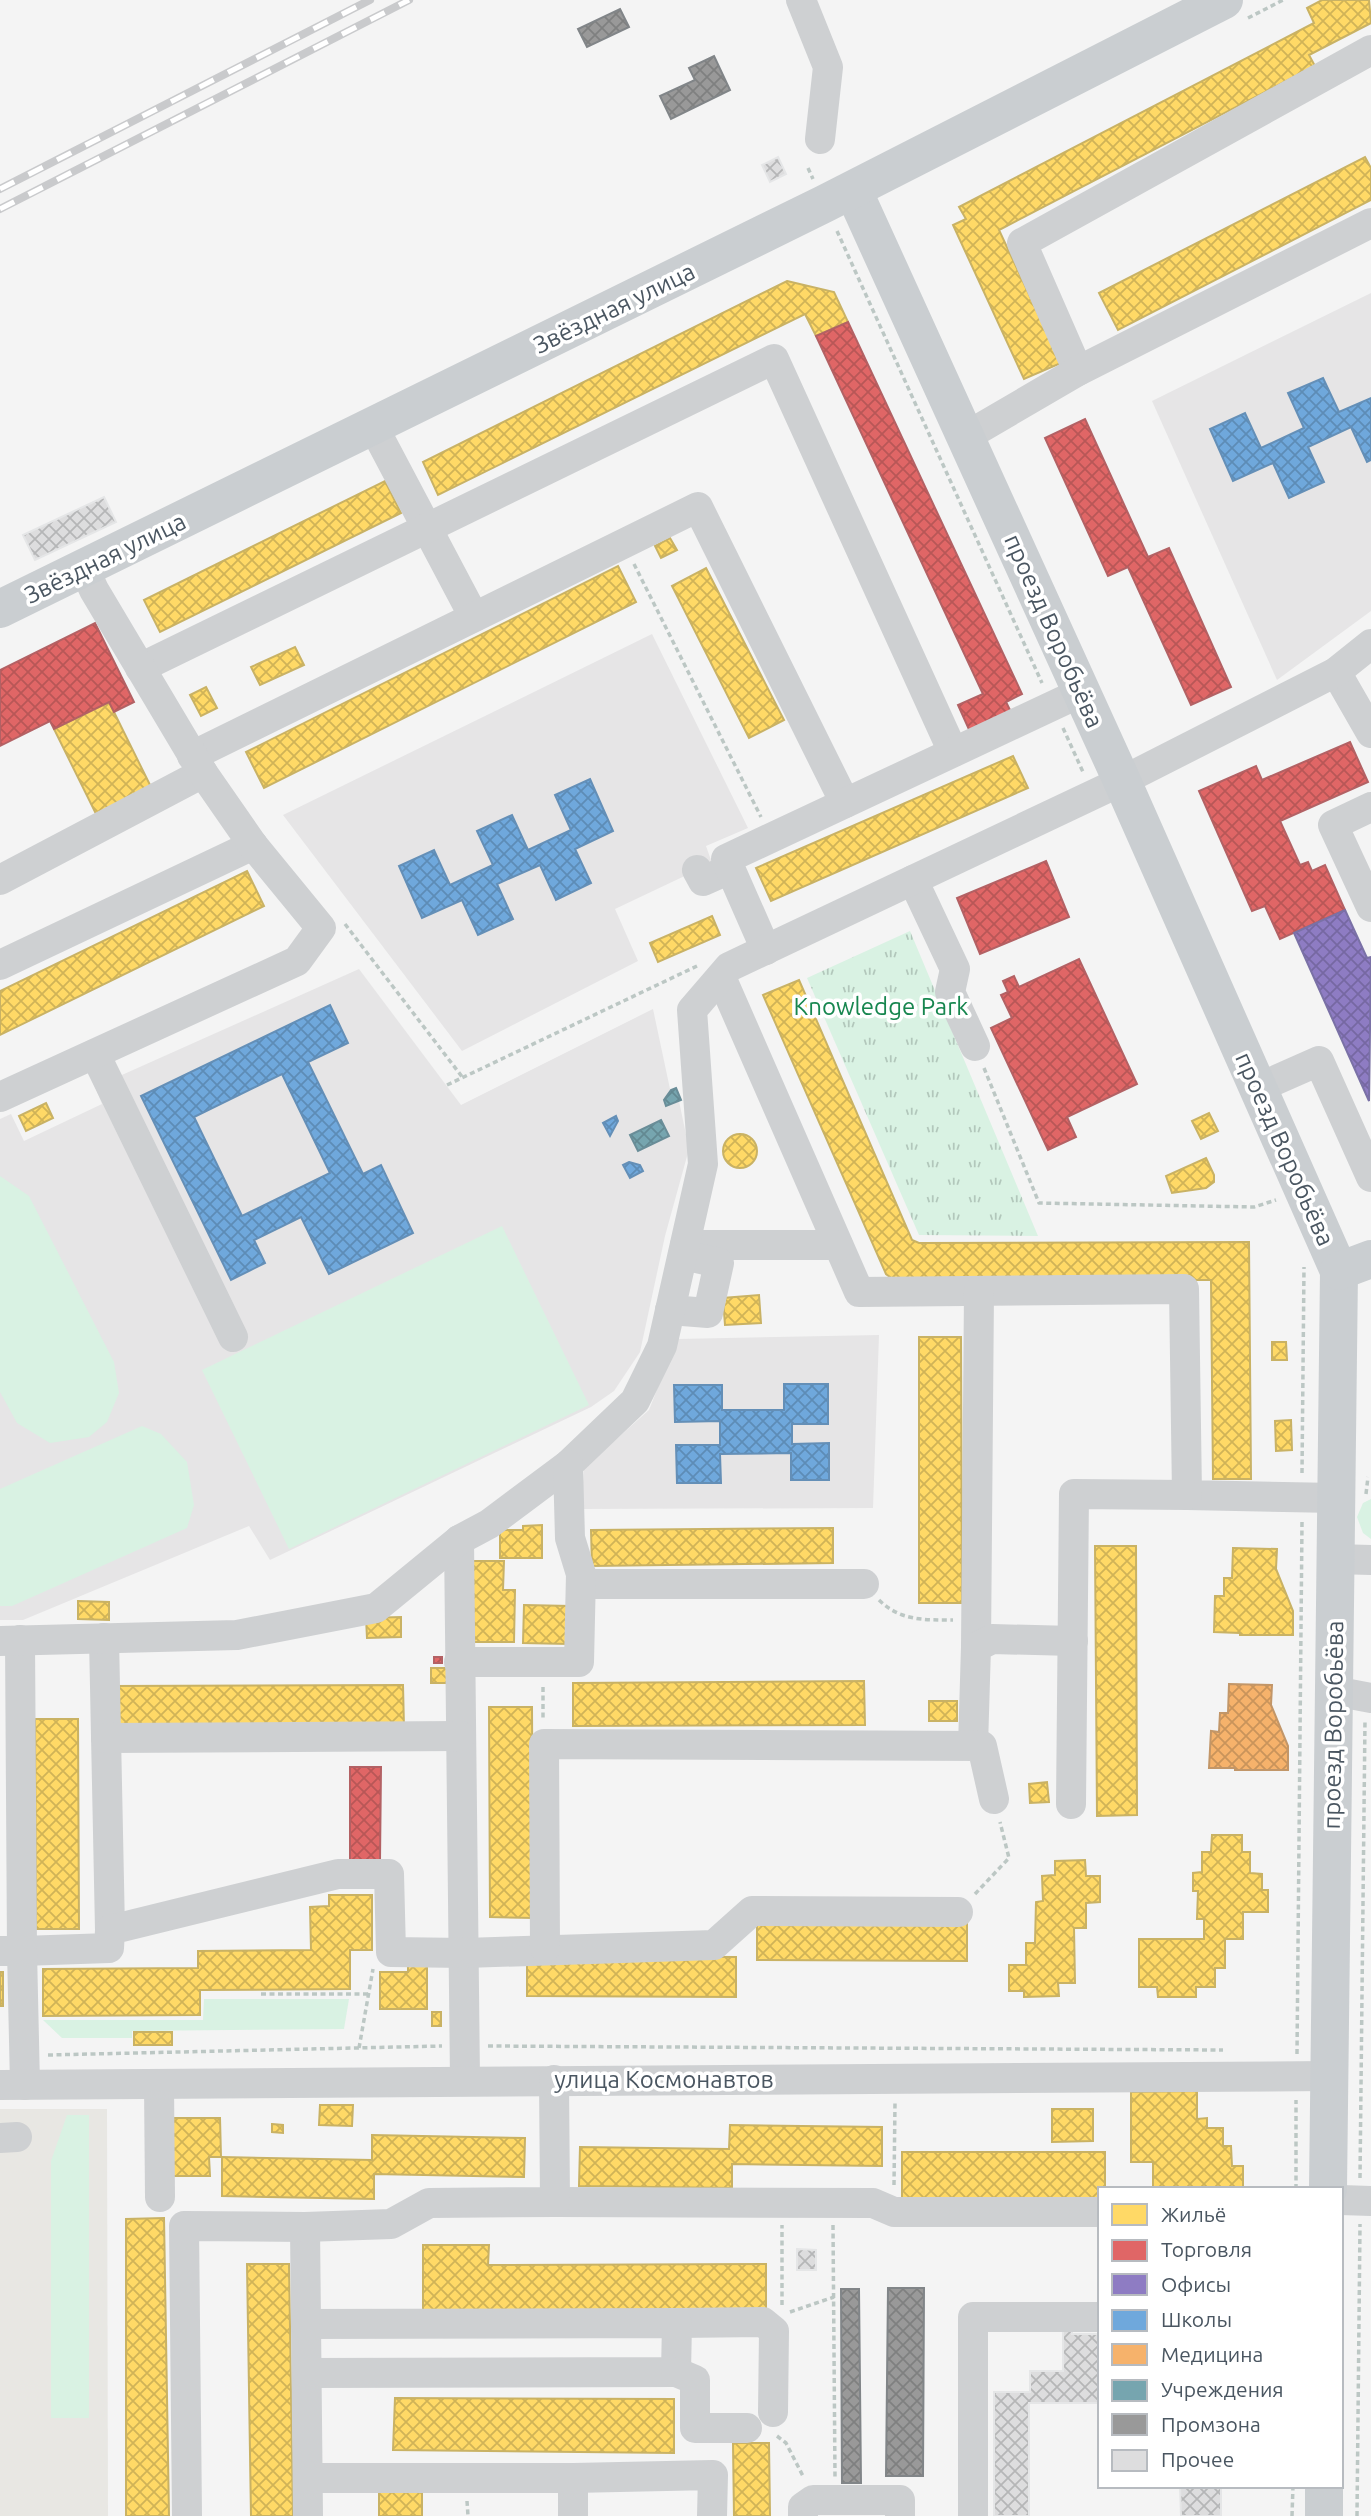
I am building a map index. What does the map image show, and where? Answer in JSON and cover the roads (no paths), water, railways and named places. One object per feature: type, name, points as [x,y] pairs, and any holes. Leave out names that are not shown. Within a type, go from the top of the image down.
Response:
[{"type":"main road","name":"Звёздная улица","points":[[0,609],[839,197],[1224,0]]},
{"type":"main road","name":"проезд Воробьёва","points":[[839,197],[965,436],[1067,699],[1108,788],[1258,1088],[1338,1262],[1319,1498],[1353,1559],[1357,1695],[1313,2076],[1350,2198]]},
{"type":"main road","points":[[1324,2488],[1324,2516]]},
{"type":"street","points":[[801,0],[828,67],[820,139]]},
{"type":"street","points":[[1077,371],[1022,243],[1371,50]]},
{"type":"street","points":[[965,436],[1077,371],[1371,223]]},
{"type":"street","points":[[140,668],[774,359],[953,752]]},
{"type":"street","points":[[373,426],[474,617]]},
{"type":"street","points":[[0,880],[198,765],[474,617],[698,507],[845,803]]},
{"type":"street","points":[[0,1097],[298,961],[321,928],[253,845],[198,765],[94,590],[84,568]]},
{"type":"street","points":[[13,2085],[24,2055],[11,1951],[10,1641],[237,1635],[376,1608],[459,1540],[489,1524],[568,1465],[635,1401],[662,1346],[703,1164],[692,1010],[729,967],[1108,788],[1336,672],[1371,644]]},
{"type":"street","points":[[1336,672],[1371,733]]},
{"type":"street","points":[[766,950],[726,859],[1067,699]]},
{"type":"street","points":[[1371,807],[1333,825],[1371,907]]},
{"type":"street","points":[[0,965],[253,845]]},
{"type":"street","points":[[697,870],[703,881],[730,869]]},
{"type":"street","points":[[913,880],[955,969],[950,992],[975,1046]]},
{"type":"street","points":[[721,977],[859,1292],[1184,1289],[1187,1495]]},
{"type":"street","points":[[94,1054],[233,1337]]},
{"type":"street","points":[[1258,1088],[1319,1061],[1371,1177]]},
{"type":"street","points":[[684,1250],[838,1245]]},
{"type":"street","points":[[973,1746],[979,1291]]},
{"type":"street","points":[[459,1661],[579,1662],[581,1574],[570,1538],[568,1465]]},
{"type":"street","points":[[1070,1804],[1074,1494],[1319,1498]]},
{"type":"street","points":[[459,1540],[465,2080]]},
{"type":"street","points":[[581,1584],[864,1584]]},
{"type":"street","points":[[976,1633],[992,1639],[1073,1641]]},
{"type":"street","points":[[11,1951],[109,1948],[104,1638]]},
{"type":"street","points":[[106,1738],[460,1736]]},
{"type":"street","points":[[545,1948],[544,1744],[982,1746],[994,1800]]},
{"type":"street","points":[[110,1930],[338,1874],[389,1874],[391,1952],[465,1953],[545,1948],[714,1945],[752,1911],[958,1912]]},
{"type":"street","name":"улица Космонавтов","points":[[13,2085],[1313,2076]]},
{"type":"street","points":[[554,2080],[555,2202]]},
{"type":"street","points":[[159,2084],[160,2197]]},
{"type":"street","points":[[187,2516],[184,2226],[305,2227],[391,2224],[429,2203],[833,2202],[873,2203],[894,2211],[1098,2212]]},
{"type":"street","points":[[305,2227],[308,2516]]},
{"type":"street","points":[[973,2516],[973,2317],[1098,2317]]},
{"type":"street","points":[[306,2324],[763,2322],[774,2331],[763,2425],[695,2428],[695,2380],[676,2372],[307,2373]]},
{"type":"street","points":[[676,2372],[677,2323]]},
{"type":"street","points":[[308,2478],[713,2475],[712,2516]]},
{"type":"street","points":[[573,2477],[573,2516]]},
{"type":"street","points":[[817,2505],[900,2500],[900,2516]]},
{"type":"railway","points":[[0,189],[370,0]]},
{"type":"railway","points":[[0,209],[409,0]]},
{"type":"park label","name":"Knowledge Park","points":[[881,1006]]}]
